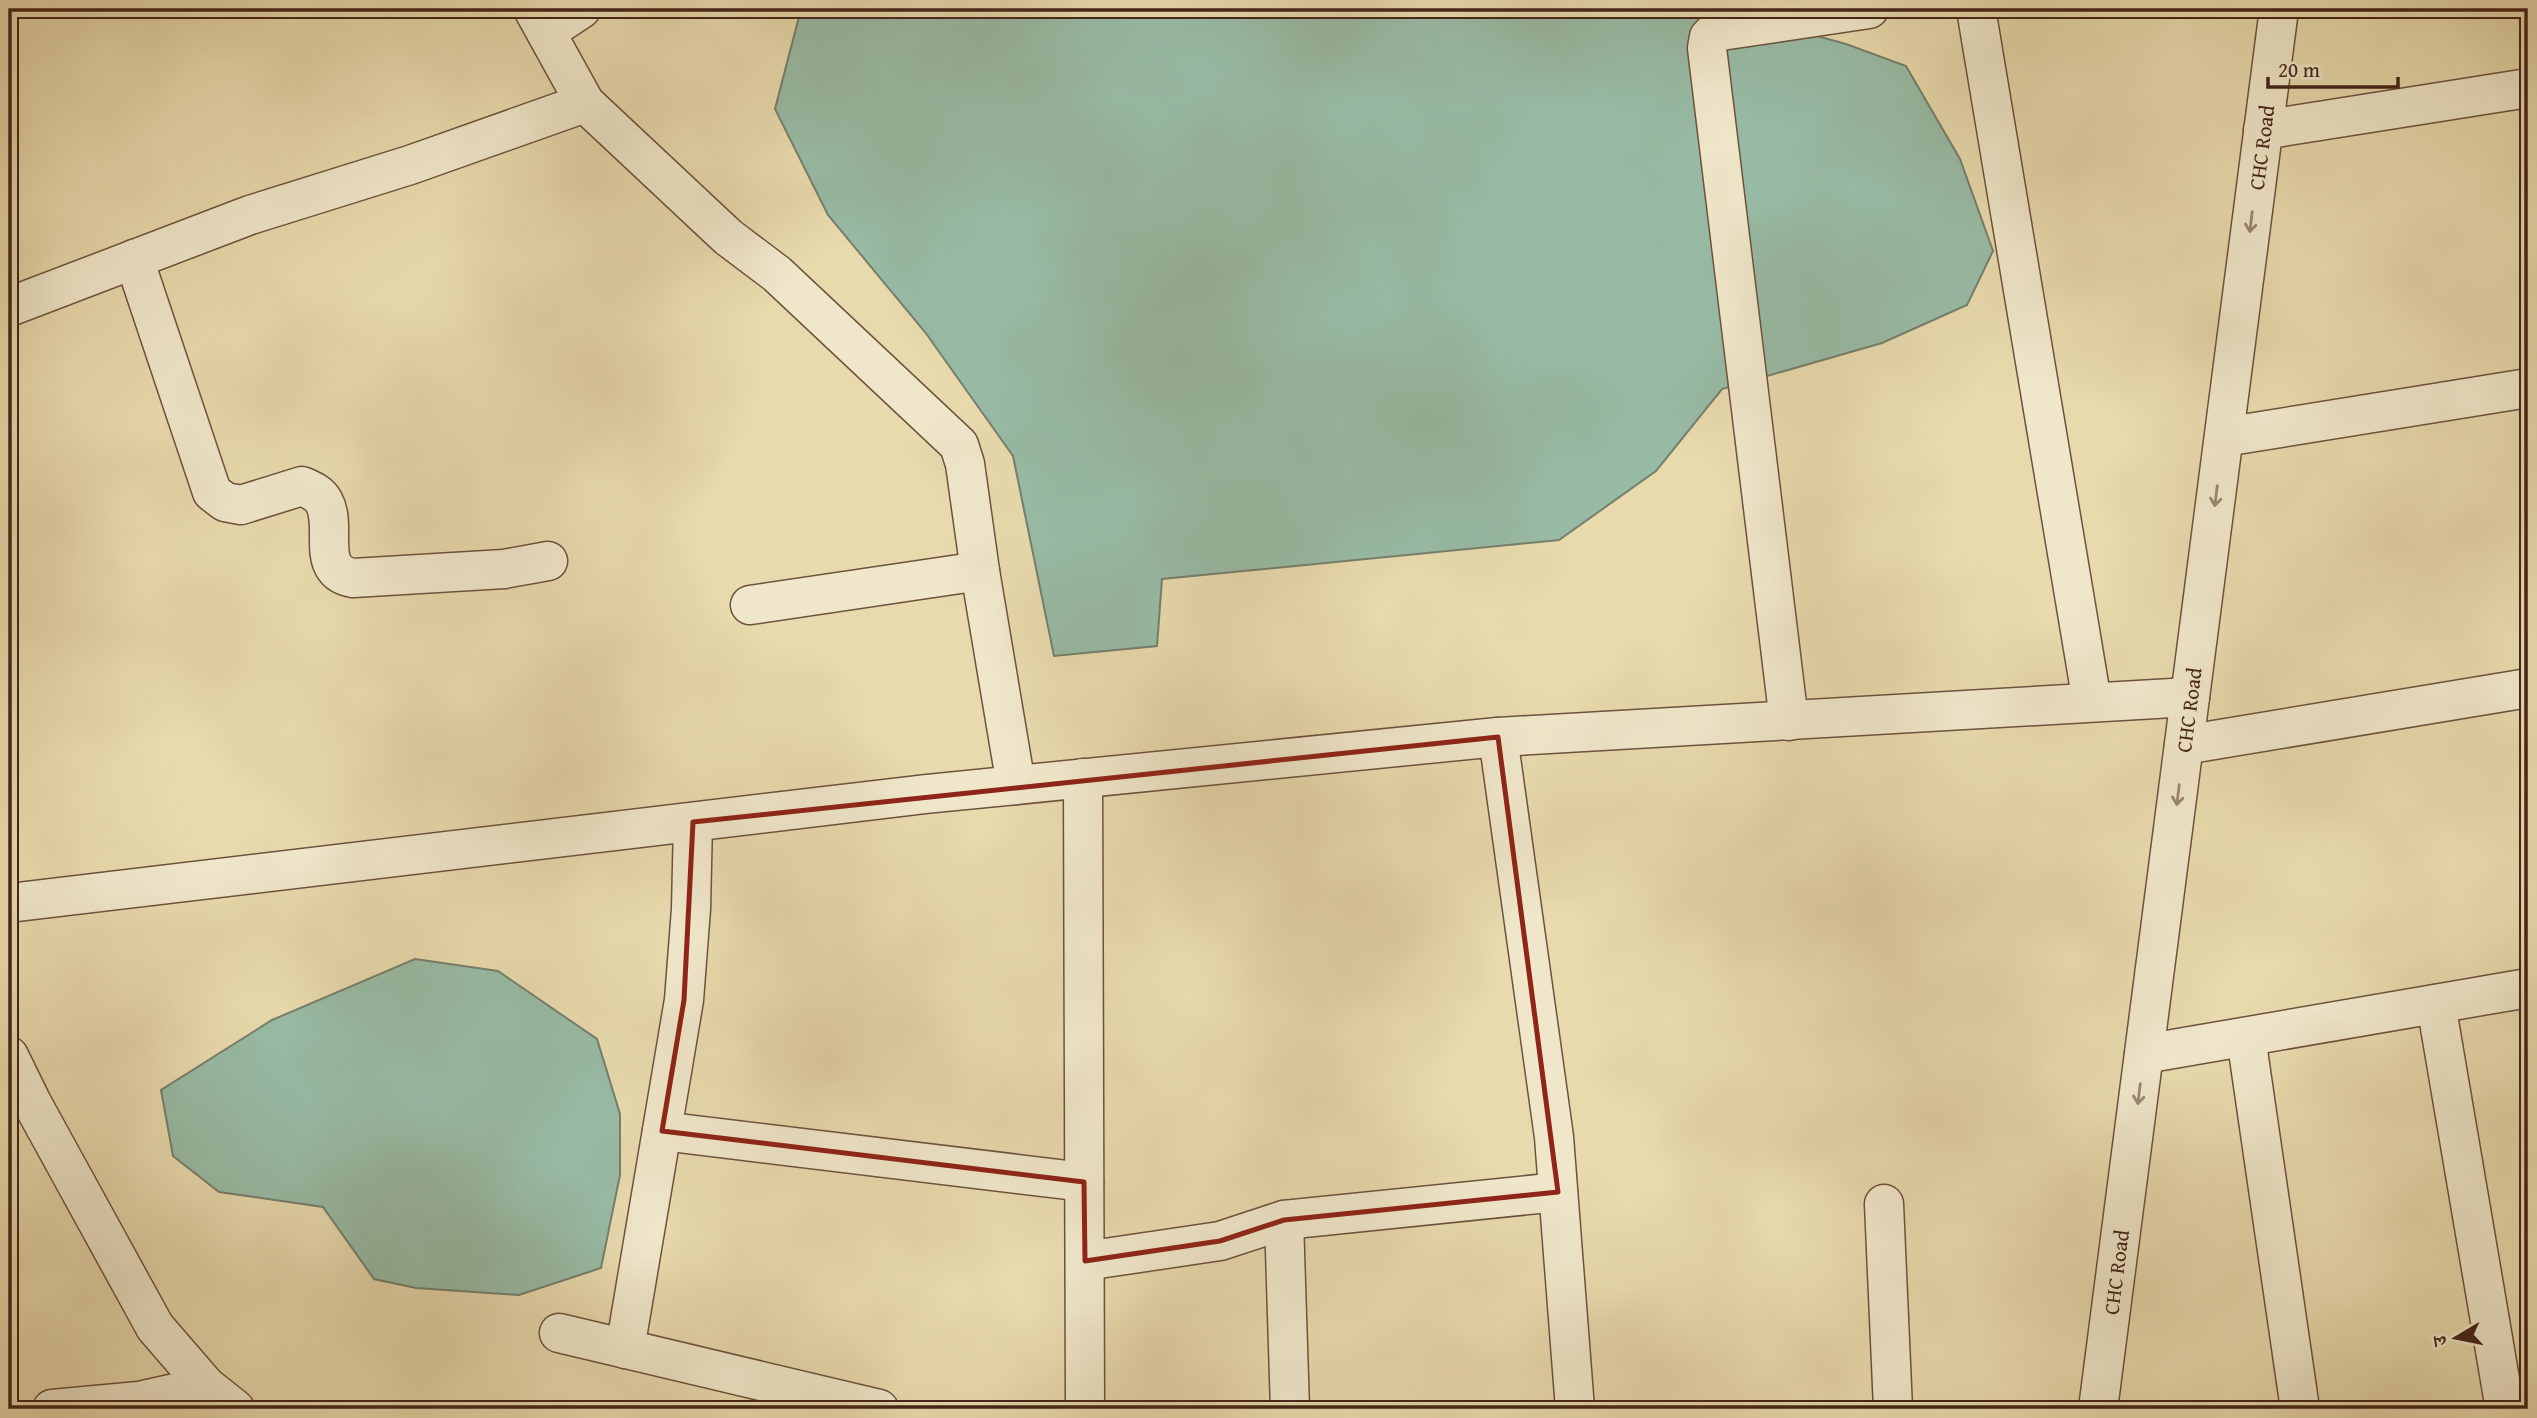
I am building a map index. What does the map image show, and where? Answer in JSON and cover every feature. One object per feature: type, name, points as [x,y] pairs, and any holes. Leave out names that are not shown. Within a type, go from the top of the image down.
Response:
[{"type":"street","points":[[581,9],[540,21],[585,103],[728,237],[777,274],[959,445],[965,464],[1016,785]]},
{"type":"street","points":[[1789,720],[1707,48],[1709,37],[1714,32],[1869,9]]},
{"type":"street","points":[[1976,9],[2092,702]]},
{"type":"street","name":"CHC Road","points":[[2098,1409],[2279,9]]},
{"type":"street","points":[[2263,130],[2528,88]]},
{"type":"street","points":[[9,307],[250,215],[410,165],[585,103]]},
{"type":"street","points":[[134,259],[212,492],[225,502],[241,505],[302,486],[316,492],[326,504],[332,565],[341,576],[353,578],[504,569],[548,561]]},
{"type":"street","points":[[2224,437],[2528,388]]},
{"type":"street","points":[[750,605],[980,571]]},
{"type":"street","points":[[2184,745],[2528,688]]},
{"type":"street","points":[[9,903],[693,821],[1083,778],[1498,737],[2190,697]]},
{"type":"street","points":[[1498,737],[1554,1137],[1575,1409]]},
{"type":"street","points":[[1083,778],[1085,1409]]},
{"type":"street","points":[[625,1349],[684,1000],[691,909],[693,821]]},
{"type":"street","points":[[2144,1055],[2528,988]]},
{"type":"street","points":[[2436,1004],[2505,1409]]},
{"type":"street","points":[[2246,1037],[2300,1409]]},
{"type":"street","points":[[9,1056],[32,1104],[155,1327],[206,1385],[235,1409]]},
{"type":"street","points":[[662,1130],[1084,1182]]},
{"type":"street","points":[[1085,1261],[1220,1241],[1284,1220],[1558,1192]]},
{"type":"street","points":[[1884,1204],[1893,1409]]},
{"type":"street","points":[[1284,1220],[1290,1409]]},
{"type":"street","points":[[559,1333],[879,1409]]},
{"type":"street","points":[[52,1409],[139,1401],[206,1385]]},
{"type":"highlighted area","points":[[1498,737],[1558,1192],[1284,1220],[1220,1241],[1085,1261],[1084,1182],[662,1131],[684,1000],[693,822]]},
{"type":"shaded area","points":[[801,9],[1719,9],[1846,44],[1906,66],[1960,159],[1993,251],[1967,305],[1882,343],[1722,389],[1656,471],[1559,540],[1162,579],[1157,646],[1054,656],[1013,456],[925,332],[828,215],[775,109]]},
{"type":"shaded area","points":[[415,959],[498,971],[597,1039],[620,1114],[620,1175],[601,1268],[519,1295],[416,1288],[374,1279],[323,1207],[219,1192],[173,1156],[161,1090],[272,1020]]}]
